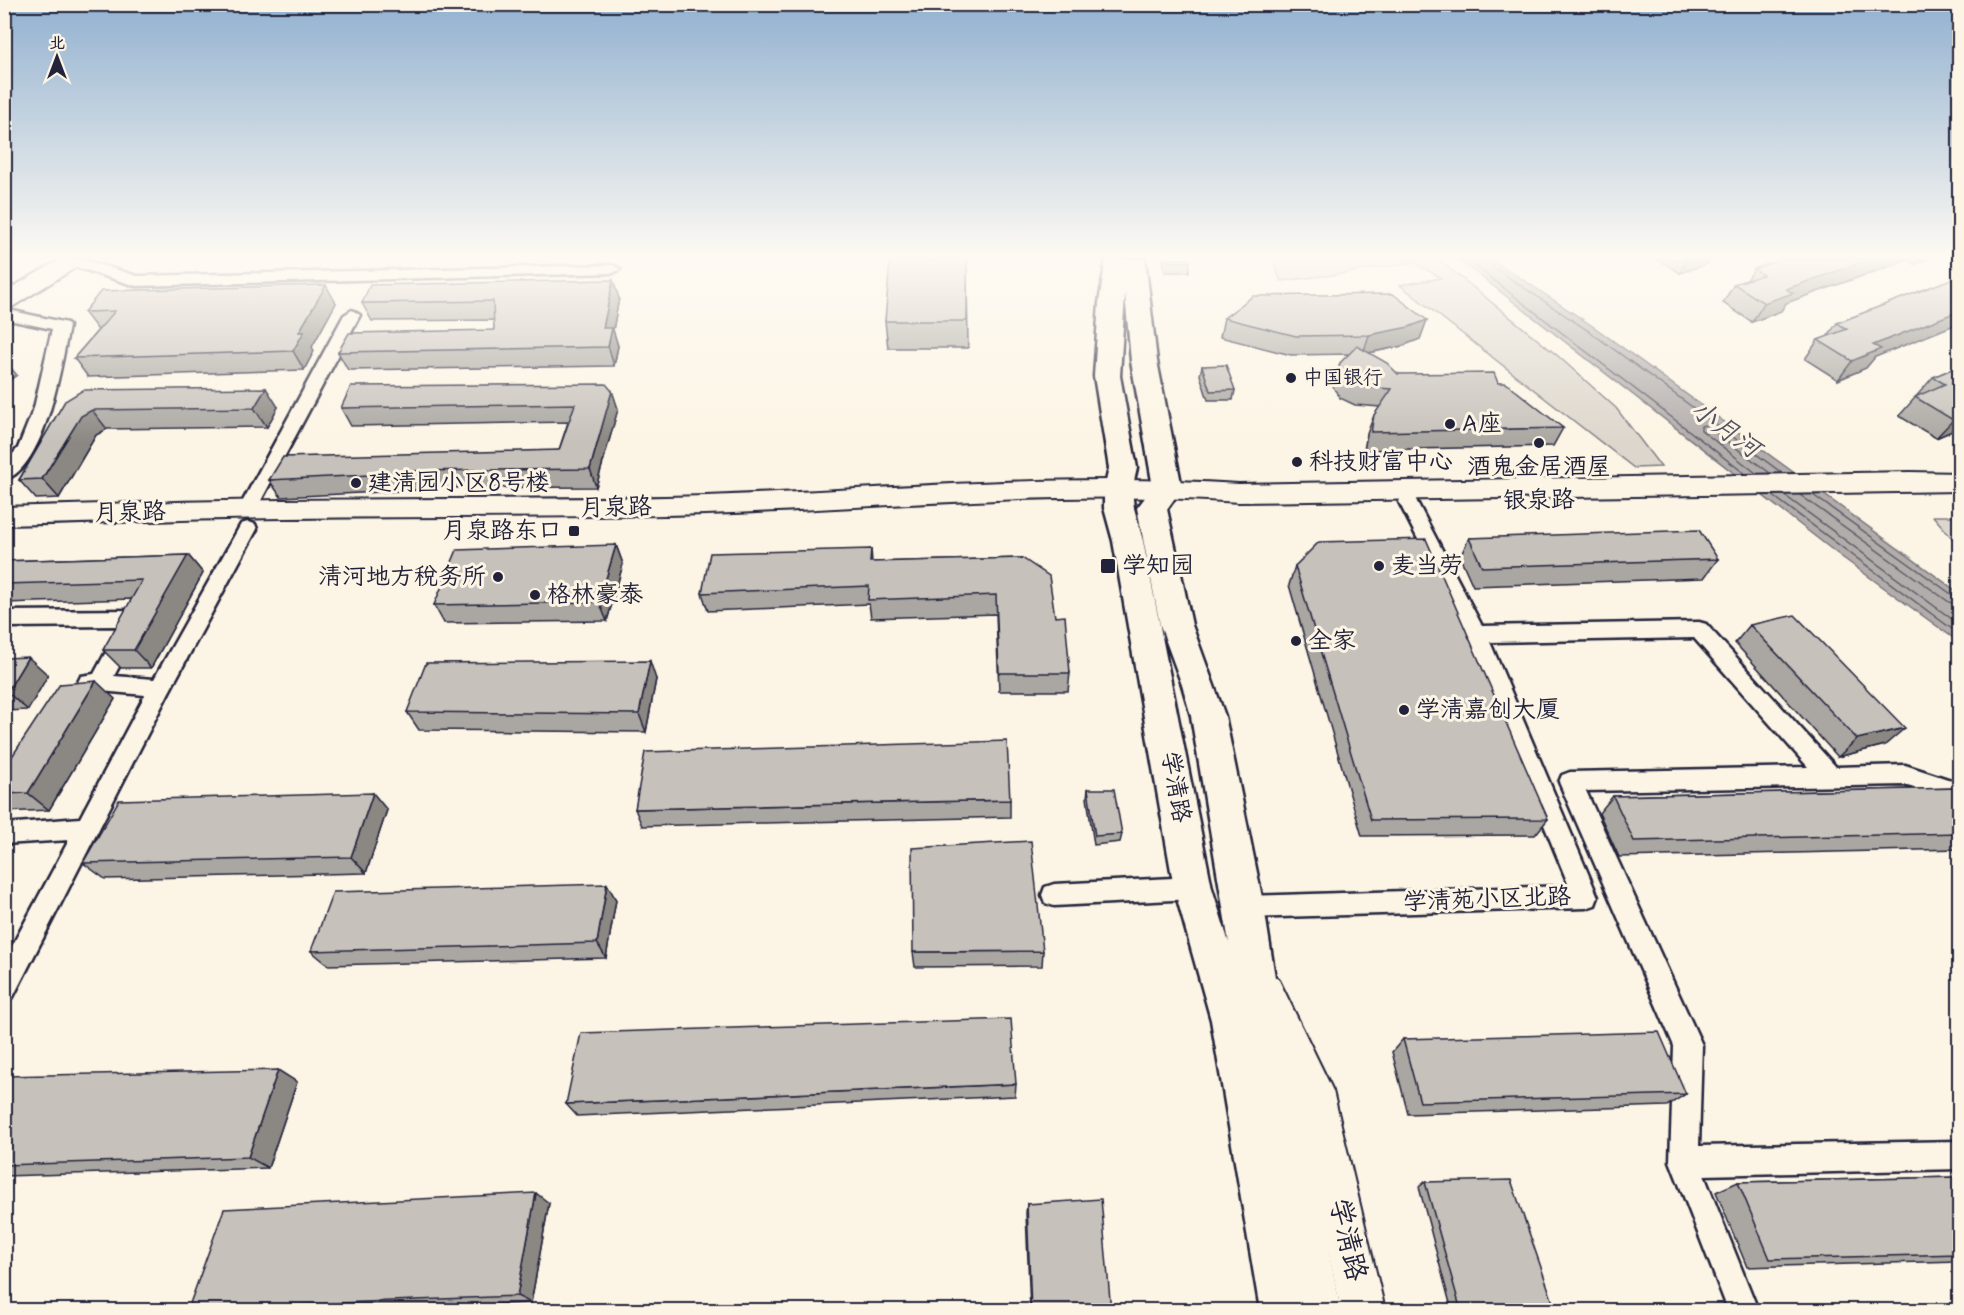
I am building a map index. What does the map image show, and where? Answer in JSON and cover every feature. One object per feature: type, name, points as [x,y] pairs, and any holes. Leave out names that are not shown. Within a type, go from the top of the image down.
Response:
[{"type":"main road","name":"学清路","points":[[1110,320],[1107,376],[1123,468],[1139,498],[1176,625],[1208,716],[1255,968],[1264,1041],[1317,1311]]},
{"type":"main road","name":"学清路","points":[[1140,320],[1144,361],[1139,498],[1128,541],[1193,888],[1232,1020],[1285,1311]]},
{"type":"main road","name":"银泉路","points":[[1139,498],[1408,502],[1872,489],[1959,482]]},
{"type":"main road","name":"银泉路","points":[[1872,489],[1959,494]]},
{"type":"main road","name":"银泉路","points":[[1139,498],[1239,493],[1713,492]]},
{"type":"main road","name":"月泉路","points":[[4,516],[611,523],[1139,498]]},
{"type":"main road","name":"月泉路","points":[[4,534],[248,520]]},
{"type":"main road","name":"学清路","points":[[1255,968],[1313,1091],[1363,1311]]},
{"type":"street","points":[[4,474],[15,469],[43,413],[61,326],[34,320]]},
{"type":"street","points":[[4,988],[349,320]]},
{"type":"street","name":"学清苑小区北路","points":[[1244,907],[1586,897],[1476,634],[1408,502]]},
{"type":"street","points":[[4,619],[135,618],[100,682]]},
{"type":"street","points":[[1476,634],[1700,630],[1830,776]]},
{"type":"street","points":[[70,693],[77,683],[100,682],[160,688]]},
{"type":"street","points":[[1743,1311],[1684,1161],[1688,1045],[1570,782],[1905,775],[1959,793]]},
{"type":"street","points":[[4,834],[88,828]]},
{"type":"street","points":[[1054,895],[1193,888]]},
{"type":"street","points":[[1684,1161],[1959,1155]]},
{"type":"shaded area","points":[[1445,320],[1514,320],[1616,408],[1661,467],[1634,468]]},
{"type":"shaded area","points":[[1933,516],[1959,516],[1959,546]]},
{"type":"water","name":"小月河","points":[[1537,320],[1584,320],[1959,593],[1959,642],[1839,555]]},
{"type":"building","points":[[107,320],[306,320],[299,332],[304,332],[293,351],[74,358]]},
{"type":"building","points":[[494,320],[605,320],[603,328],[612,328],[608,347],[338,352],[349,333],[494,330]]},
{"type":"building","points":[[885,320],[967,320],[967,321]]},
{"type":"building","points":[[1233,320],[1426,320],[1409,327],[1369,335],[1296,336]]},
{"type":"building","points":[[1844,320],[1935,320],[1873,345],[1881,349],[1852,361],[1818,340],[1847,329],[1837,323]]},
{"type":"building","points":[[1357,346],[1387,363],[1398,374],[1494,373],[1498,383],[1506,383],[1563,428],[1371,432],[1374,415],[1392,389],[1361,387],[1346,379],[1339,368],[1340,363]]},
{"type":"building","points":[[1226,365],[1235,390],[1210,391],[1202,366]]},
{"type":"building","points":[[1959,366],[1959,417],[1953,420],[1915,397],[1945,384],[1933,377]]},
{"type":"building","points":[[606,384],[612,391],[590,469],[411,471],[410,473],[269,480],[283,457],[559,450],[575,404],[341,408],[351,386]]},
{"type":"building","points":[[266,388],[254,408],[92,410],[81,416],[42,479],[19,480],[65,401],[83,390]]},
{"type":"building","points":[[1699,530],[1718,559],[1482,567],[1469,538]]},
{"type":"building","name":"学清嘉创大厦","points":[[1426,539],[1548,819],[1371,820],[1295,566],[1319,542]]},
{"type":"building","points":[[616,545],[599,602],[434,605],[457,550]]},
{"type":"building","points":[[871,549],[870,562],[1022,558],[1049,576],[1055,617],[1065,616],[1070,673],[999,673],[996,595],[868,600],[869,586],[702,593],[710,553]]},
{"type":"building","points":[[188,555],[134,650],[103,650],[142,580],[4,584],[4,561]]},
{"type":"building","points":[[1795,615],[1905,728],[1857,739],[1750,625]]},
{"type":"building","points":[[28,657],[7,692],[4,692],[4,658]]},
{"type":"building","points":[[650,661],[639,714],[407,712],[426,663]]},
{"type":"building","points":[[96,681],[28,793],[4,794],[4,762],[9,761],[60,684]]},
{"type":"building","points":[[1007,741],[1010,800],[635,809],[645,752]]},
{"type":"building","points":[[1959,788],[1959,833],[1634,841],[1613,796]]},
{"type":"building","points":[[1088,789],[1114,789],[1122,834],[1095,836]]},
{"type":"building","points":[[373,793],[351,857],[83,863],[119,800]]},
{"type":"building","points":[[1031,841],[1043,951],[913,952],[912,848]]},
{"type":"building","points":[[607,884],[597,943],[311,951],[333,892]]},
{"type":"building","points":[[1011,1019],[1016,1084],[566,1104],[581,1033]]},
{"type":"building","points":[[1659,1032],[1686,1094],[1420,1102],[1403,1039]]},
{"type":"building","points":[[278,1070],[248,1157],[4,1165],[4,1076]]},
{"type":"building","points":[[1959,1177],[1959,1254],[1770,1259],[1738,1182]]},
{"type":"building","points":[[1511,1180],[1556,1311],[1461,1311],[1425,1182]]},
{"type":"building","points":[[536,1193],[517,1296],[188,1309],[224,1209]]},
{"type":"building","points":[[1101,1199],[1111,1311],[1031,1311],[1027,1204]]},
{"type":"place","name":"中国银行","points":[[1291,378]]},
{"type":"place","name":"A座","points":[[1450,424]]},
{"type":"place","name":"酒鬼金居酒屋","points":[[1539,443]]},
{"type":"place","name":"科技财富中心","points":[[1297,462]]},
{"type":"place","name":"建清园小区8号楼","points":[[356,483]]},
{"type":"place","name":"月泉路东口","points":[[574,531]]},
{"type":"place","name":"学知园","points":[[1108,566]]},
{"type":"place","name":"麦当劳","points":[[1379,566]]},
{"type":"place","name":"清河地方税务所","points":[[498,577]]},
{"type":"place","name":"格林豪泰","points":[[535,595]]},
{"type":"place","name":"全家","points":[[1296,641]]},
{"type":"place","name":"学清嘉创大厦","points":[[1404,710]]}]
